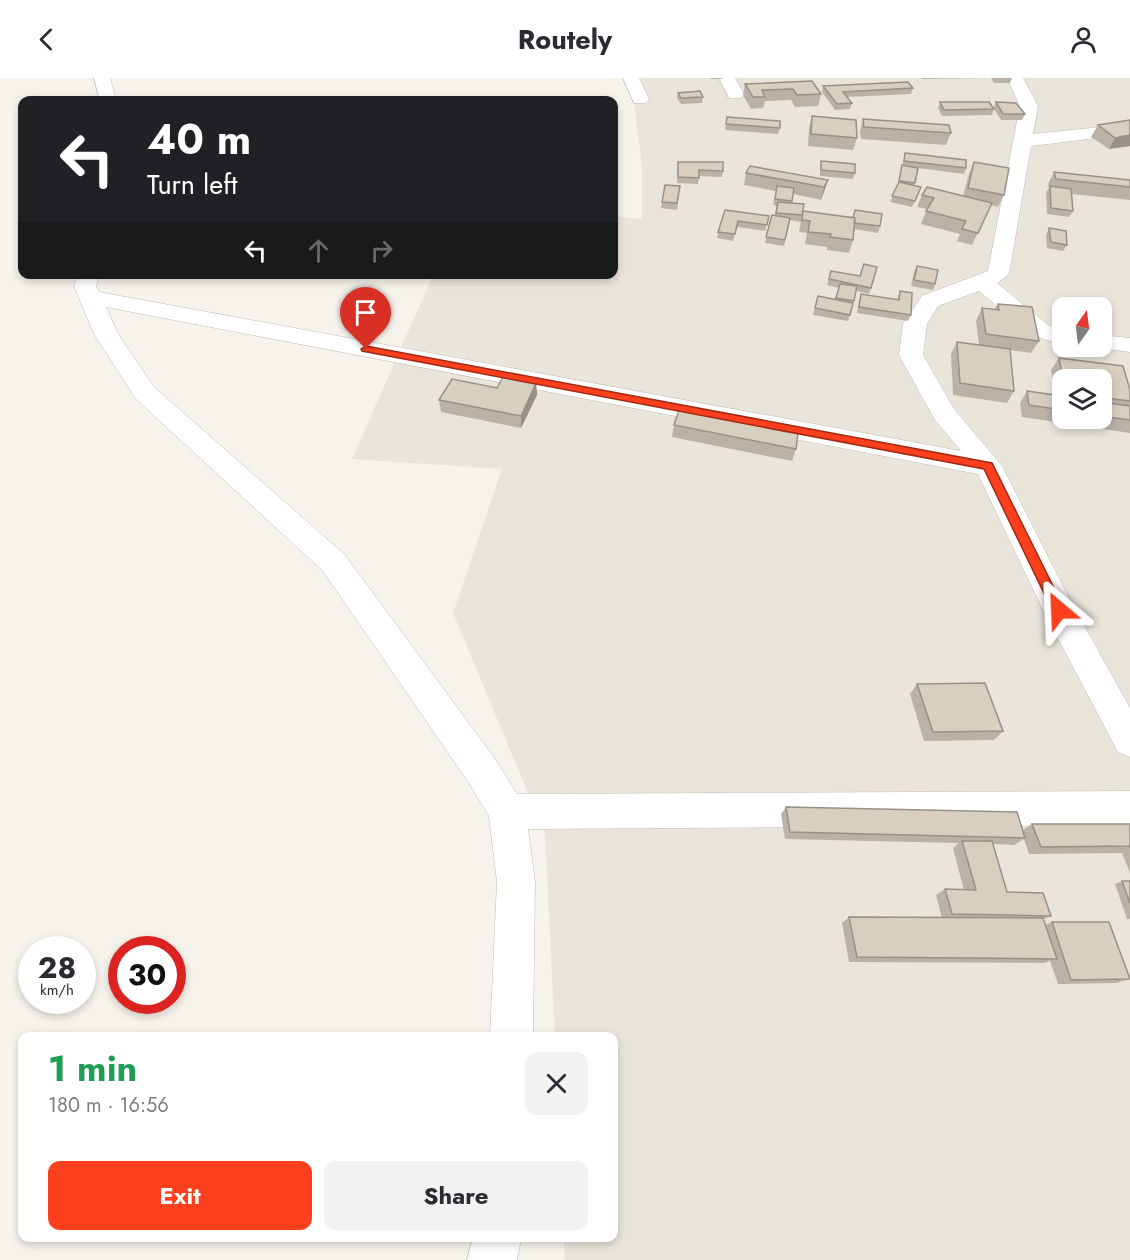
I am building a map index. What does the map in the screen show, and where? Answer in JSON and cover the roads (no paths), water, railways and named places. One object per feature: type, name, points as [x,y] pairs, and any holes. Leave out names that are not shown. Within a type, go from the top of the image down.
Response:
[{"type":"street","points":[[102,78],[107,96]]},
{"type":"street","points":[[631,78],[640,99]]},
{"type":"street","points":[[727,78],[735,94]]},
{"type":"street","points":[[1015,78],[1029,106],[998,274],[930,301],[915,324],[911,355],[945,414],[988,466],[1059,610],[1130,741]]},
{"type":"street","points":[[1023,141],[1130,129]]},
{"type":"street","points":[[982,282],[1040,330],[1052,334]]},
{"type":"street","points":[[89,286],[988,466]]},
{"type":"street","points":[[89,286],[106,334],[145,393],[334,563],[482,771],[507,812],[516,882],[511,1032]]},
{"type":"street","points":[[1112,343],[1130,345]]},
{"type":"street","points":[[507,812],[1130,808]]},
{"type":"street","points":[[492,1260],[496,1242]]}]
